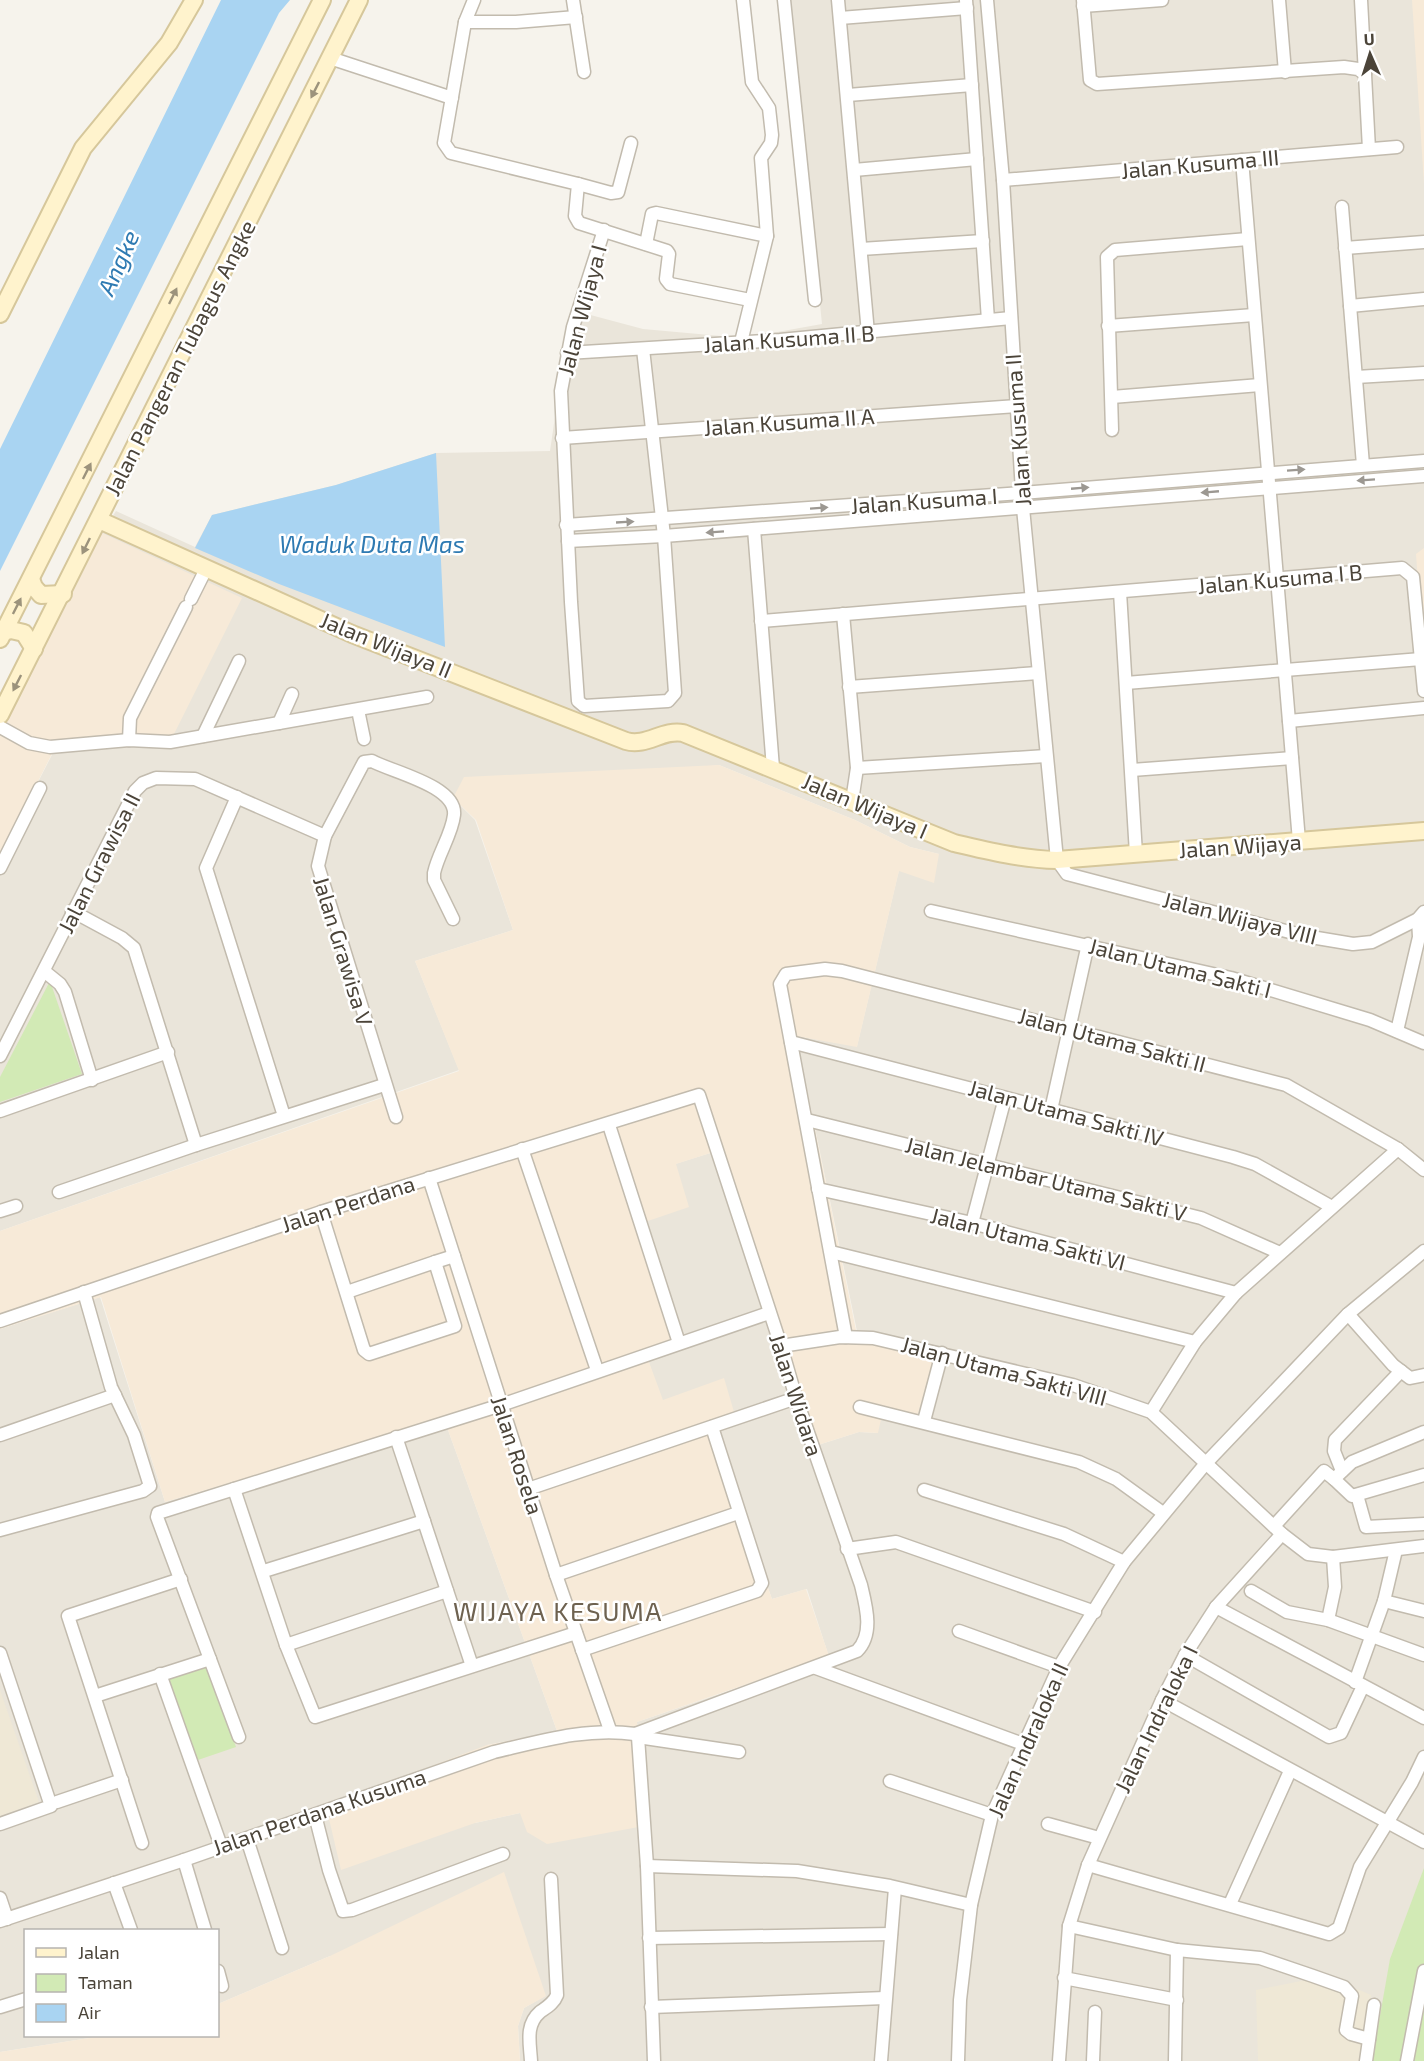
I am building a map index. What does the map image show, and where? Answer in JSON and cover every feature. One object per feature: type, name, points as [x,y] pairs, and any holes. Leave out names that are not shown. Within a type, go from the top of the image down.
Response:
[{"type":"street","points":[[0,314],[83,148],[169,43],[195,0]]},
{"type":"street","name":"Jalan Pangeran Tubagus Angke","points":[[2,635],[322,0]]},
{"type":"street","name":"Jalan Pangeran Tubagus Angke","points":[[2,724],[34,649],[359,0]]},
{"type":"street","points":[[474,0],[465,22],[444,143],[451,153],[610,194],[618,192],[631,144]]},
{"type":"street","points":[[573,0],[584,72]]},
{"type":"street","points":[[742,0],[752,82],[769,108],[771,144],[761,158],[767,236],[742,338]]},
{"type":"street","points":[[784,0],[815,300]]},
{"type":"street","points":[[838,0],[868,333]]},
{"type":"street","name":"Jalan Kusuma II","points":[[987,0],[1003,180],[1023,508],[1056,860]]},
{"type":"street","points":[[1162,0],[1083,3],[1090,80],[1104,85],[1344,67],[1358,69],[1365,74]]},
{"type":"street","points":[[1279,0],[1285,72]]},
{"type":"street","points":[[1361,0],[1369,149]]},
{"type":"street","points":[[840,18],[967,4],[988,320]]},
{"type":"street","points":[[465,22],[516,22],[576,17]]},
{"type":"street","points":[[330,58],[452,98]]},
{"type":"street","points":[[848,95],[972,85]]},
{"type":"street","points":[[975,125],[998,123]]},
{"type":"street","name":"Jalan Kusuma III","points":[[1003,180],[1397,147]]},
{"type":"street","points":[[854,170],[977,159]]},
{"type":"street","points":[[1242,160],[1299,841]]},
{"type":"street","name":"Jalan Wijaya I","points":[[578,184],[575,216],[579,223],[604,230],[567,353],[561,390],[578,701],[584,706],[668,701],[675,693],[664,536]]},
{"type":"street","points":[[1341,207],[1363,465]]},
{"type":"street","points":[[646,244],[652,214],[656,213],[767,236]]},
{"type":"street","points":[[604,230],[669,253],[667,283],[750,300]]},
{"type":"street","points":[[1112,430],[1105,263],[1110,254],[1115,250],[1248,238]]},
{"type":"street","points":[[861,249],[983,241]]},
{"type":"street","points":[[1345,248],[1424,242]]},
{"type":"street","points":[[1350,306],[1424,299]]},
{"type":"street","points":[[1108,326],[1254,315]]},
{"type":"street","name":"Jalan Kusuma II B","points":[[567,353],[868,333],[1011,318]]},
{"type":"street","points":[[643,349],[664,536]]},
{"type":"street","points":[[1356,377],[1424,373]]},
{"type":"street","points":[[1112,397],[1260,385]]},
{"type":"street","name":"Jalan Kusuma II A","points":[[562,438],[1017,406]]},
{"type":"street","name":"Jalan Kusuma I","points":[[567,525],[1022,493],[1424,460]]},
{"type":"street","name":"Jalan Kusuma I","points":[[568,541],[664,536],[1424,476]]},
{"type":"street","name":"Jalan Wijaya II","points":[[99,520],[352,634],[626,741],[637,743],[670,732],[679,732]]},
{"type":"street","points":[[754,529],[773,768]]},
{"type":"street","points":[[129,740],[130,718],[206,569]]},
{"type":"street","name":"Jalan Kusuma I B","points":[[761,621],[1405,570],[1413,578],[1424,691]]},
{"type":"street","points":[[31,579],[41,595],[63,594]]},
{"type":"street","points":[[1120,592],[1136,854]]},
{"type":"street","points":[[843,614],[857,768],[852,801]]},
{"type":"street","points":[[2,635],[11,630],[24,633],[34,649]]},
{"type":"street","points":[[1126,683],[1421,659]]},
{"type":"street","points":[[203,736],[239,661]]},
{"type":"street","points":[[849,687],[1038,673]]},
{"type":"street","points":[[279,723],[292,694]]},
{"type":"street","points":[[2,724],[29,743],[50,747],[129,740],[170,742],[426,698]]},
{"type":"street","points":[[1288,721],[1424,708]]},
{"type":"street","points":[[358,710],[364,739]]},
{"type":"street","name":"Jalan Wijaya I","points":[[679,732],[773,768],[954,843],[1030,859],[1056,860]]},
{"type":"street","points":[[857,768],[1046,756]]},
{"type":"street","points":[[1132,770],[1292,758]]},
{"type":"street","name":"Jalan Grawisa V","points":[[396,1116],[384,1085],[320,881],[318,859],[325,836],[361,767],[367,761],[439,790],[453,805],[454,816],[435,867],[434,880],[453,919]]},
{"type":"street","name":"Jalan Grawisa II","points":[[0,1056],[72,911],[135,791],[142,783],[156,778],[187,778],[202,781],[325,836]]},
{"type":"street","points":[[0,868],[40,788]]},
{"type":"street","points":[[237,797],[206,868],[284,1116]]},
{"type":"street","name":"Jalan Wijaya","points":[[1056,860],[1424,831]]},
{"type":"street","name":"Jalan Wijaya VIII","points":[[1056,860],[1067,874],[1305,936],[1353,944],[1372,942],[1421,916]]},
{"type":"street","name":"Jalan Utama Sakti I","points":[[931,910],[1231,978],[1370,1020],[1424,1043]]},
{"type":"street","points":[[72,911],[122,938],[134,948],[196,1145]]},
{"type":"street","points":[[1397,1030],[1421,936],[1421,916]]},
{"type":"street","points":[[1051,1110],[1088,944]]},
{"type":"street","name":"Jalan Utama Sakti II","points":[[791,1042],[780,984],[781,978],[786,974],[833,969],[1286,1085],[1398,1149],[1424,1170]]},
{"type":"street","points":[[44,971],[60,984],[65,992],[93,1080]]},
{"type":"street","points":[[791,1042],[846,1337]]},
{"type":"street","name":"Jalan Utama Sakti IV","points":[[791,1042],[1233,1157],[1255,1164],[1332,1207]]},
{"type":"street","points":[[0,1111],[168,1052]]},
{"type":"street","points":[[59,1192],[284,1116],[384,1085]]},
{"type":"street","name":"Jalan Perdana","points":[[0,1321],[321,1212],[522,1149],[609,1125],[699,1095]]},
{"type":"street","name":"Jalan Widara","points":[[637,1735],[729,1697],[816,1668],[857,1651],[863,1645],[868,1616],[865,1598],[795,1398],[782,1346],[769,1313],[699,1095]]},
{"type":"street","points":[[972,1223],[1005,1098]]},
{"type":"street","name":"Jalan Jelambar Utama Sakti V","points":[[807,1120],[1201,1218],[1280,1254]]},
{"type":"street","points":[[609,1125],[679,1343]]},
{"type":"street","points":[[522,1149],[597,1370]]},
{"type":"street","points":[[1151,1412],[1195,1342],[1236,1293],[1398,1149]]},
{"type":"street","name":"Jalan Rosela","points":[[429,1178],[556,1575],[610,1730]]},
{"type":"street","name":"Jalan Utama Sakti VI","points":[[818,1189],[972,1223],[1236,1293]]},
{"type":"street","points":[[0,1211],[16,1206]]},
{"type":"street","points":[[321,1212],[364,1350],[369,1354],[451,1328],[455,1323],[435,1262]]},
{"type":"street","name":"Jalan Indraloka II","points":[[958,2061],[960,2000],[971,1905],[992,1815],[1059,1667],[1125,1562],[1207,1462],[1348,1314],[1424,1251]]},
{"type":"street","points":[[831,1252],[1195,1342]]},
{"type":"street","points":[[347,1292],[454,1256]]},
{"type":"street","points":[[0,1530],[143,1491],[150,1486],[134,1435],[115,1395],[84,1292]]},
{"type":"street","points":[[239,1737],[157,1517],[158,1513],[501,1405],[597,1370],[769,1313]]},
{"type":"street","points":[[1348,1314],[1401,1371],[1414,1378],[1424,1375]]},
{"type":"street","name":"Jalan Utama Sakti VIII","points":[[782,1346],[846,1337],[873,1338],[1073,1385],[1151,1412],[1278,1530],[1308,1554],[1333,1557],[1424,1546]]},
{"type":"street","points":[[924,1421],[942,1353]]},
{"type":"street","points":[[1401,1371],[1335,1440],[1334,1451],[1338,1475],[1352,1496],[1424,1475]]},
{"type":"street","points":[[0,1434],[115,1395]]},
{"type":"street","points":[[528,1489],[795,1398]]},
{"type":"street","points":[[860,1407],[924,1421],[1101,1471],[1163,1513]]},
{"type":"street","points":[[582,1650],[761,1588],[762,1583],[712,1427]]},
{"type":"street","points":[[1338,1475],[1352,1462],[1424,1432]]},
{"type":"street","points":[[396,1437],[472,1666]]},
{"type":"street","name":"Jalan Indraloka I","points":[[1059,2061],[1064,1978],[1088,1865],[1162,1700],[1185,1655],[1216,1607],[1324,1472],[1338,1475]]},
{"type":"street","points":[[234,1489],[312,1715],[321,1717],[576,1633]]},
{"type":"street","points":[[924,1490],[1064,1534],[1125,1562]]},
{"type":"street","points":[[1357,1495],[1366,1527],[1424,1524]]},
{"type":"street","points":[[556,1575],[738,1513]]},
{"type":"street","points":[[264,1571],[424,1521]]},
{"type":"street","points":[[847,1549],[896,1542],[1095,1612]]},
{"type":"street","points":[[1185,1655],[1329,1737],[1341,1732],[1359,1684],[1384,1601],[1396,1550]]},
{"type":"street","points":[[1328,1620],[1335,1587],[1333,1557]]},
{"type":"street","points":[[142,1843],[68,1616],[182,1579]]},
{"type":"street","points":[[1251,1591],[1287,1611],[1328,1620],[1424,1655]]},
{"type":"street","points":[[286,1644],[447,1592]]},
{"type":"street","points":[[1384,1601],[1424,1611]]},
{"type":"street","points":[[1216,1607],[1424,1718]]},
{"type":"street","points":[[959,1631],[1059,1667]]},
{"type":"street","points":[[0,1653],[54,1804]]},
{"type":"street","points":[[95,1696],[210,1659]]},
{"type":"street","points":[[816,1668],[1023,1744]]},
{"type":"street","points":[[160,1674],[221,1846]]},
{"type":"street","points":[[1162,1700],[1424,1842]]},
{"type":"street","name":"Jalan Perdana Kusuma","points":[[0,1898],[4,1920],[247,1839],[494,1752],[540,1741],[610,1730],[739,1752]]},
{"type":"street","points":[[637,1735],[647,1866],[654,2061]]},
{"type":"street","points":[[1088,1865],[1329,1934],[1340,1928],[1360,1867],[1388,1823],[1424,1757]]},
{"type":"street","points":[[1230,1904],[1290,1771]]},
{"type":"street","points":[[0,1824],[122,1780]]},
{"type":"street","points":[[890,1781],[992,1815]]},
{"type":"street","points":[[315,1815],[329,1870],[343,1911],[352,1910],[503,1854]]},
{"type":"street","points":[[1048,1824],[1099,1838]]},
{"type":"street","points":[[247,1839],[282,1948]]},
{"type":"street","points":[[184,1860],[205,1929]]},
{"type":"street","points":[[647,1866],[797,1871],[895,1887],[971,1905]]},
{"type":"street","points":[[531,2061],[529,2026],[557,1995],[551,1879]]},
{"type":"street","points":[[114,1883],[131,1929]]},
{"type":"street","points":[[881,2061],[895,1887]]},
{"type":"street","points":[[1074,1927],[1177,1950],[1260,1958],[1344,1987],[1353,1999],[1346,2030],[1351,2034],[1369,2039]]},
{"type":"street","points":[[649,1938],[891,1934]]},
{"type":"street","points":[[1175,2061],[1177,1950]]},
{"type":"street","points":[[1407,2061],[1424,1971]]},
{"type":"street","points":[[219,1975],[222,1986]]},
{"type":"street","points":[[1064,1978],[1177,2000]]},
{"type":"street","points":[[651,2007],[885,1998]]},
{"type":"street","points":[[0,2007],[24,2000]]},
{"type":"street","points":[[1366,2061],[1374,2005]]},
{"type":"street","points":[[1093,2061],[1095,2012]]},
{"type":"shaded area","points":[[790,0],[1424,0],[1424,2061],[520,2061],[518,2026],[524,2008],[545,1996],[330,1956],[219,2004],[219,1929],[24,1929],[24,2037],[96,2037],[0,2052],[0,1329],[100,1297],[165,1502],[444,1419],[557,1731],[487,1745],[475,1823],[520,1813],[644,1826],[637,1722],[829,1657],[807,1589],[772,1599],[710,1425],[724,1379],[662,1401],[646,1354],[645,1221],[675,1164],[723,1149],[818,1445],[859,1432],[878,1433],[796,1036],[857,1046],[899,870],[939,854],[910,847],[855,820],[719,765],[453,798],[475,820],[513,930],[415,961],[459,1070],[0,1231],[0,856],[56,747],[102,533],[116,511],[195,547],[212,515],[336,485],[436,453],[550,451],[558,396],[583,313],[643,329],[743,338],[822,324]]},
{"type":"shaded area","points":[[1412,0],[1424,0],[1424,184]]},
{"type":"shaded area","points":[[102,533],[242,598],[172,738],[56,746],[0,856],[0,733]]},
{"type":"shaded area","points":[[1424,548],[1424,669],[1416,554]]},
{"type":"shaded area","points":[[719,765],[855,820],[910,847],[939,854],[934,883],[899,871],[857,1047],[796,1036],[857,1335],[935,1353],[917,1417],[882,1415],[878,1433],[859,1432],[818,1445],[723,1149],[676,1164],[689,1207],[645,1222],[685,1339],[646,1354],[663,1400],[724,1378],[734,1412],[710,1425],[772,1599],[806,1589],[829,1656],[637,1722],[644,1826],[547,1844],[527,1832],[520,1813],[475,1823],[341,1870],[326,1806],[487,1745],[557,1731],[444,1419],[165,1502],[101,1297],[0,1329],[0,1231],[459,1071],[415,961],[513,930],[476,820],[453,798],[464,777]]},
{"type":"shaded area","points":[[0,1690],[39,1802],[0,1816]]},
{"type":"shaded area","points":[[504,1872],[546,1996],[524,2008],[518,2026],[520,2061],[0,2061],[0,2052],[96,2037],[219,2037],[219,2004],[330,1956]]},
{"type":"shaded area","points":[[1326,1976],[1371,1995],[1361,2061],[1258,2061],[1256,1990]]},
{"type":"green space","points":[[50,981],[82,1074],[0,1102],[0,1077]]},
{"type":"green space","points":[[206,1663],[236,1747],[195,1761],[165,1677]]},
{"type":"green space","points":[[1424,1868],[1424,2061],[1372,2061],[1390,1959]]},
{"type":"water","name":"Angke","points":[[221,0],[290,0],[279,13],[0,571],[0,449]]},
{"type":"water","name":"Waduk Duta Mas","points":[[436,453],[445,647],[279,584],[195,548],[212,515],[336,485]]},
{"type":"district","name":"WIJAYA KESUMA","points":[[558,1612]]}]
